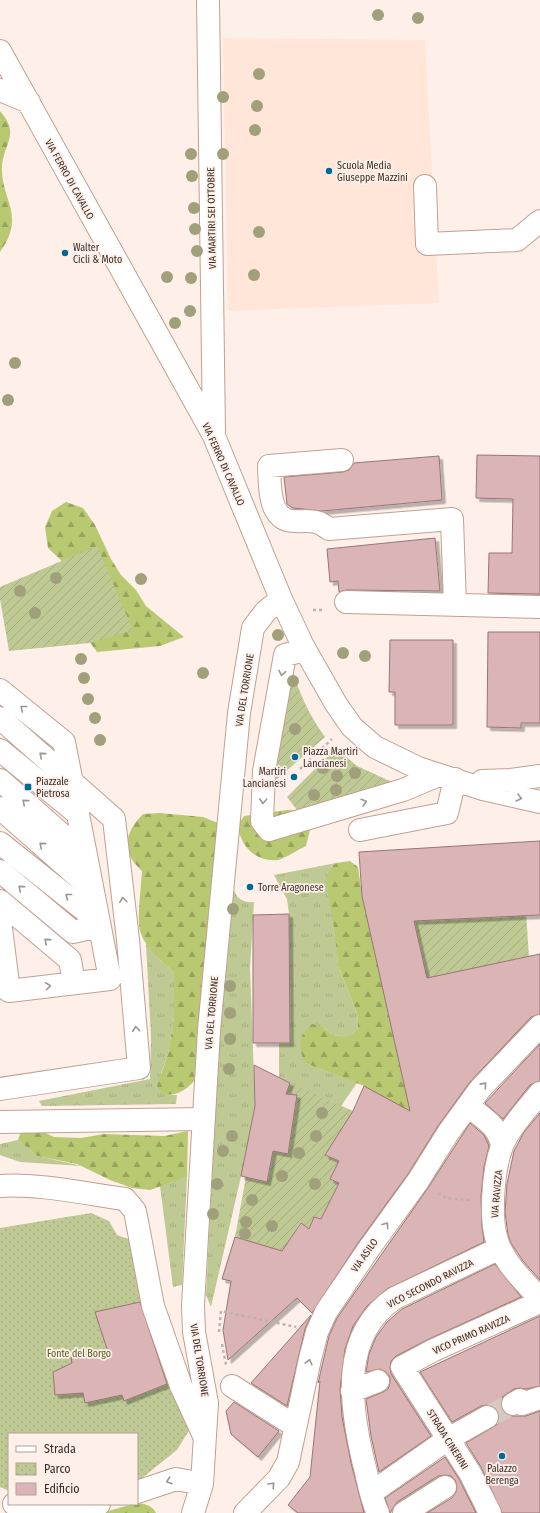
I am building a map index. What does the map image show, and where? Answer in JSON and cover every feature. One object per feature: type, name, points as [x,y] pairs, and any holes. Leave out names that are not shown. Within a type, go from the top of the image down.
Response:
[{"type":"street","name":"VIA MARTIRI SEI OTTOBRE","points":[[208,0],[214,436]]},
{"type":"street","name":"VIA FERRO DI CAVALLO","points":[[0,51],[214,436],[281,599],[305,650],[336,704],[359,735],[375,747],[418,768],[482,789],[540,802]]},
{"type":"street","points":[[0,90],[15,95],[28,102]]},
{"type":"street","points":[[425,186],[427,244],[517,240],[540,221]]},
{"type":"street","points":[[342,460],[269,466],[270,491],[274,505],[280,516],[288,520],[319,523],[329,529],[452,519],[455,606]]},
{"type":"street","name":"VIA DEL TORRIONE","points":[[193,1513],[202,1484],[207,1403],[194,1332],[193,1305],[209,1030],[239,713],[253,628],[266,611],[281,599]]},
{"type":"street","points":[[346,602],[540,607]]},
{"type":"street","points":[[305,650],[285,655],[264,771],[262,821],[269,830],[447,777],[447,814],[360,830]]},
{"type":"street","points":[[0,690],[64,742],[110,979],[74,982],[9,991],[0,921]]},
{"type":"street","points":[[0,718],[114,820],[128,940],[139,1068],[0,1089]]},
{"type":"street","points":[[0,750],[78,814]]},
{"type":"street","name":"VIA FERRO DI CAVALLO","points":[[447,777],[511,780],[540,776]]},
{"type":"street","points":[[0,780],[86,855]]},
{"type":"street","points":[[0,808],[92,889]]},
{"type":"street","points":[[0,843],[99,923]]},
{"type":"street","points":[[0,870],[73,932],[99,923]]},
{"type":"street","points":[[0,901],[70,960],[74,982]]},
{"type":"street","name":"VIA ASILO","points":[[245,1513],[279,1478],[288,1462],[310,1359],[326,1312],[368,1250],[418,1181],[448,1133],[468,1106],[485,1084],[540,1026]]},
{"type":"street","name":"VIA RAVIZZA","points":[[540,1093],[507,1138],[495,1181],[493,1223],[500,1248],[518,1275],[540,1299]]},
{"type":"street","points":[[468,1106],[494,1126],[501,1137],[507,1138]]},
{"type":"street","points":[[0,1122],[204,1119]]},
{"type":"street","points":[[0,1186],[34,1188],[125,1198],[135,1211],[153,1306],[181,1386],[205,1439]]},
{"type":"street","name":"VICO SECONDO RAVIZZA","points":[[378,1513],[371,1493],[354,1423],[352,1391],[357,1353],[363,1334],[372,1318],[395,1298],[500,1248]]},
{"type":"street","name":"VICO PRIMO RAVIZZA","points":[[402,1367],[434,1350],[540,1302]]},
{"type":"street","name":"STRADA CINERINI","points":[[402,1367],[470,1473],[490,1513]]},
{"type":"street","points":[[229,1378],[295,1426]]},
{"type":"street","points":[[352,1391],[378,1380]]},
{"type":"street","points":[[512,1404],[520,1400],[522,1404],[540,1398]]},
{"type":"street","points":[[371,1493],[448,1439],[487,1417]]},
{"type":"street","points":[[138,1492],[176,1479],[202,1484]]},
{"type":"street","points":[[404,1513],[446,1487]]},
{"type":"street","points":[[18,1505],[44,1511],[91,1505]]},
{"type":"path","points":[[300,769],[334,737]]},
{"type":"path","points":[[437,1192],[447,1198],[494,1202]]},
{"type":"path","points":[[220,1337],[219,1331],[221,1311],[290,1326]]},
{"type":"path","points":[[221,1343],[229,1378]]},
{"type":"shaded area","name":"Scuola Media Giuseppe Mazzini","points":[[223,38],[425,40],[439,303],[228,311]]},
{"type":"green space","points":[[0,111],[6,119],[10,132],[10,138],[2,165],[2,177],[12,217],[8,239],[0,252]]},
{"type":"green space","points":[[66,502],[83,508],[95,525],[111,559],[121,575],[136,590],[146,606],[184,637],[160,646],[97,652],[86,637],[66,565],[48,548],[45,527],[52,511]]},
{"type":"green space","points":[[97,546],[133,630],[90,643],[9,651],[0,599],[0,587]]},
{"type":"green space","points":[[287,670],[293,671],[306,706],[325,737],[275,781]]},
{"type":"green space","points":[[336,748],[357,766],[392,782],[297,810],[287,797]]},
{"type":"green space","points":[[287,810],[301,811],[311,819],[306,846],[284,858],[270,860],[256,855],[245,846],[239,833],[238,825],[244,816]]},
{"type":"green space","points":[[160,813],[203,817],[218,823],[194,1081],[181,1092],[164,1095],[157,1086],[168,1054],[174,1017],[174,972],[152,952],[143,939],[139,925],[142,871],[131,858],[128,850],[128,838],[135,823],[143,814]]},
{"type":"green space","points":[[350,861],[358,867],[362,895],[410,1111],[381,1099],[364,1086],[305,1063],[301,1052],[300,1047],[302,1038],[304,1033],[312,1024],[323,1027],[332,1035],[348,1037],[358,1029],[357,1013],[338,966],[335,933],[326,881],[332,866],[336,863]]},
{"type":"green space","points":[[336,863],[331,866],[338,966],[357,1013],[358,1029],[348,1037],[332,1035],[323,1027],[305,1063],[357,1083],[341,1106],[303,1090],[279,1077],[279,1043],[290,1043],[289,914],[287,899],[274,875]]},
{"type":"green space","points":[[233,887],[240,899],[246,902],[254,902],[250,968],[255,1106],[245,1159],[211,1307],[206,1295],[221,996]]},
{"type":"green space","points":[[525,898],[529,957],[455,972],[464,1013],[444,1056],[414,921],[510,917]]},
{"type":"green space","points":[[146,944],[161,961],[174,972],[174,1017],[168,1054],[161,1073],[164,1095],[177,1095],[176,1104],[42,1106],[39,1101],[150,1079],[151,1037]]},
{"type":"green space","points":[[290,1083],[353,1111],[325,1155],[339,1161],[330,1179],[339,1183],[321,1219],[314,1217],[309,1229],[300,1223],[291,1238],[290,1260],[235,1237],[246,1177],[267,1182],[272,1150],[288,1153],[297,1096],[286,1094]]},
{"type":"green space","points":[[39,1130],[54,1137],[81,1138],[104,1134],[164,1136],[188,1131],[187,1177],[150,1190],[132,1188],[110,1180],[77,1164],[37,1156],[18,1140],[21,1131]]},
{"type":"green space","points":[[18,1140],[37,1156],[82,1166],[20,1162],[0,1155],[0,1144]]},
{"type":"green space","points":[[187,1177],[182,1285],[173,1287],[160,1186]]},
{"type":"green space","name":"Fonte del Borgo","points":[[91,1213],[109,1221],[117,1235],[131,1240],[193,1424],[177,1450],[138,1481],[138,1433],[8,1433],[8,1491],[0,1487],[0,1228]]},
{"type":"green space","points":[[138,1503],[145,1504],[156,1513],[101,1513],[130,1505],[138,1505]]},
{"type":"building","points":[[477,455],[540,456],[540,594],[488,593],[489,553],[512,553],[513,499],[476,498]]},
{"type":"building","points":[[439,456],[442,500],[322,511],[293,508],[287,504],[284,477],[343,472],[349,470],[354,463]]},
{"type":"building","points":[[435,538],[440,591],[346,590],[339,592],[338,581],[330,582],[327,549]]},
{"type":"building","points":[[488,632],[540,632],[540,723],[521,723],[521,728],[487,727]]},
{"type":"building","points":[[390,640],[453,640],[453,725],[395,725],[395,692],[389,692]]},
{"type":"building","points":[[540,841],[540,915],[414,921],[427,978],[540,954],[540,1014],[531,1017],[470,1082],[438,1126],[408,1174],[358,1243],[312,1313],[297,1298],[228,1360],[223,1330],[231,1281],[222,1279],[235,1237],[282,1251],[301,1223],[309,1229],[314,1217],[321,1219],[339,1183],[330,1179],[339,1161],[325,1155],[353,1111],[364,1086],[410,1111],[362,896],[359,852]]},
{"type":"building","points":[[289,914],[290,1043],[253,1043],[253,915]]},
{"type":"building","points":[[540,1044],[540,1081],[530,1085],[503,1119],[485,1103]]},
{"type":"building","points":[[254,1065],[290,1083],[286,1094],[297,1095],[288,1154],[273,1151],[267,1182],[241,1176],[255,1106]]},
{"type":"building","points":[[540,1113],[540,1280],[523,1261],[511,1243],[508,1235],[505,1212],[507,1184],[514,1151],[524,1132]]},
{"type":"building","points":[[470,1123],[484,1135],[489,1146],[484,1167],[481,1196],[484,1242],[387,1289],[367,1306],[353,1326],[345,1349],[340,1389],[342,1417],[351,1463],[364,1513],[298,1513],[288,1505],[310,1477],[320,1381],[318,1383],[329,1336],[337,1318],[428,1188]]},
{"type":"building","points":[[495,1264],[521,1297],[429,1339],[396,1356],[391,1361],[391,1374],[431,1436],[379,1472],[371,1436],[366,1399],[388,1389],[390,1377],[386,1372],[380,1369],[366,1372],[369,1354],[376,1337],[387,1322],[402,1309]]},
{"type":"building","points":[[140,1302],[167,1384],[124,1401],[122,1395],[85,1403],[83,1393],[55,1395],[53,1372],[72,1363],[71,1358],[107,1349],[95,1312]]},
{"type":"building","points":[[311,1315],[305,1329],[287,1406],[251,1383]]},
{"type":"building","points":[[540,1316],[540,1386],[526,1389],[514,1389],[502,1397],[501,1404],[502,1411],[506,1415],[526,1416],[540,1411],[540,1513],[502,1513],[481,1467],[466,1443],[498,1424],[498,1411],[493,1406],[481,1406],[452,1422],[420,1372]]},
{"type":"building","points":[[234,1402],[279,1431],[258,1457],[231,1434],[226,1411]]},
{"type":"building","points":[[445,1457],[459,1479],[476,1513],[427,1513],[452,1498],[456,1492],[457,1486],[455,1480],[451,1476],[445,1475],[438,1476],[397,1502],[390,1513],[385,1498]]},
{"type":"tunnel","points":[[487,1417],[513,1404]]},
{"type":"place","name":"Scuola Media Giuseppe Mazzini","points":[[329,171]]},
{"type":"place","name":"Walter Cicli & Moto","points":[[65,253]]},
{"type":"place","name":"Piazza Martiri Lancianesi","points":[[295,757]]},
{"type":"place","name":"Martiri Lancianesi","points":[[294,777]]},
{"type":"place","name":"Piazzale Pietrosa","points":[[28,787]]},
{"type":"place","name":"Torre Aragonese","points":[[250,887]]},
{"type":"place","name":"Palazzo Berenga","points":[[502,1456]]}]
